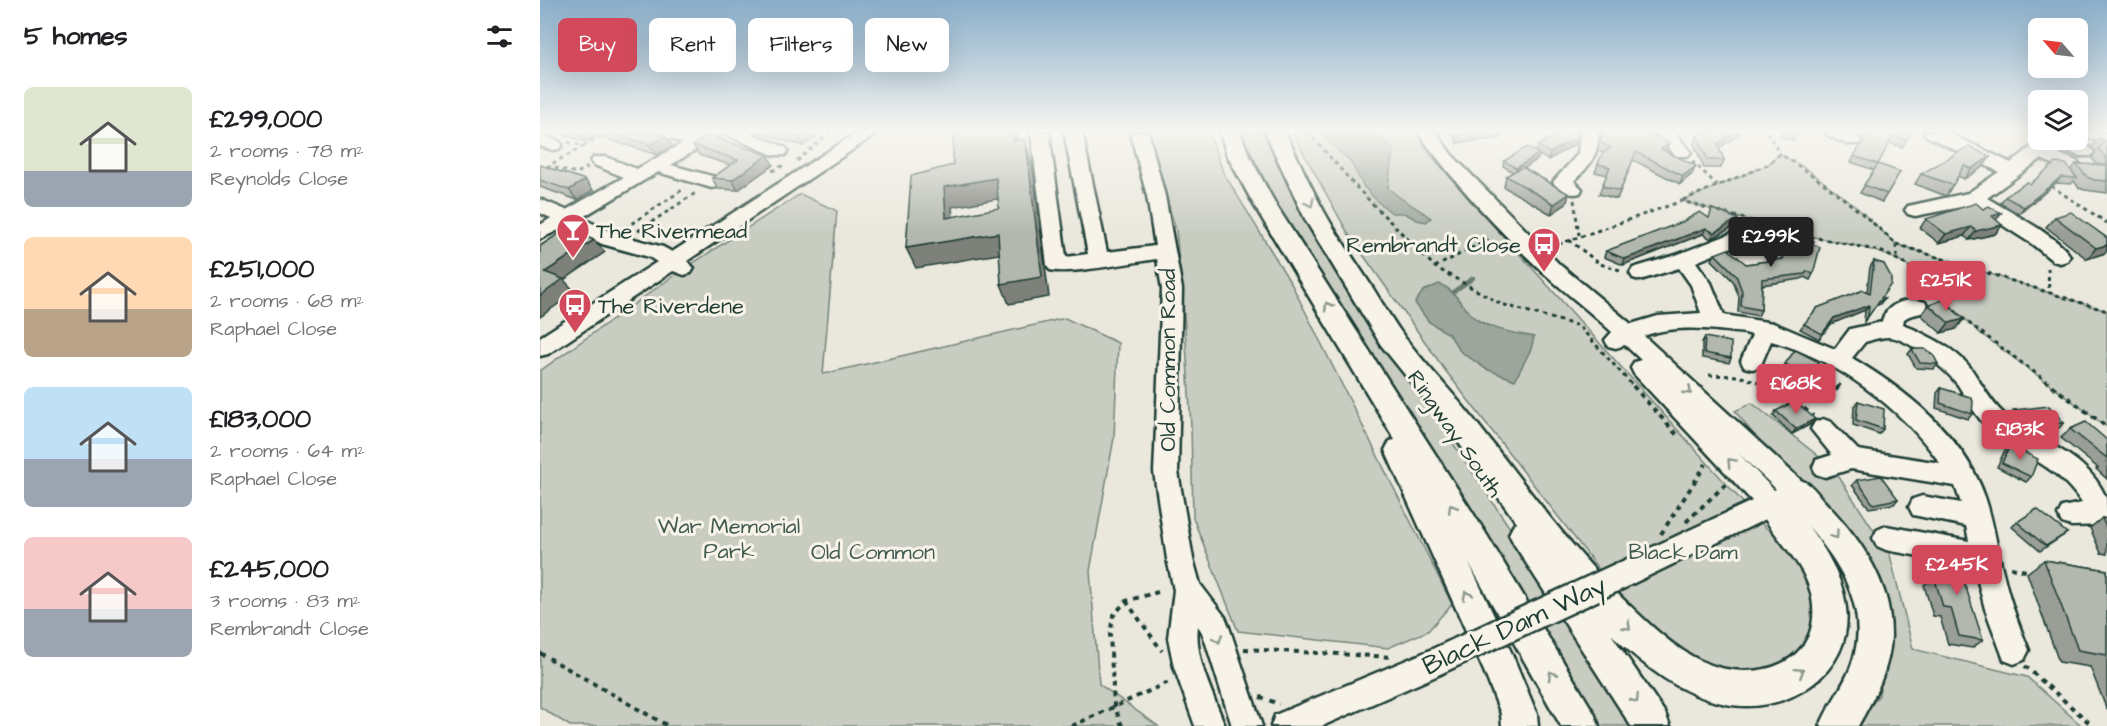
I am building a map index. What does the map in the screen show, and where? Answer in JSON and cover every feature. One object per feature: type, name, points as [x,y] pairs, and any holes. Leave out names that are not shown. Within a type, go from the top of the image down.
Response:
[{"type":"main road","name":"Ringway South","points":[[1244,166],[1264,205],[1474,542],[1581,726]]},
{"type":"main road","name":"Ringway South","points":[[1291,166],[1318,221],[1390,338],[1550,570],[1652,726]]},
{"type":"main road","points":[[1344,331],[1500,666],[1519,714],[1520,726]]},
{"type":"main road","points":[[1390,338],[1549,538],[1612,612],[1671,663],[1705,680],[1733,688],[1761,688],[1773,685],[1815,663],[1826,643],[1829,619],[1827,594],[1784,498]]},
{"type":"main road","points":[[1784,498],[1830,528],[1858,567],[1870,593],[1874,627],[1869,664],[1838,726]]},
{"type":"street","points":[[614,166],[639,176]]},
{"type":"street","points":[[540,233],[656,166],[705,180]]},
{"type":"street","points":[[540,348],[681,265],[822,166]]},
{"type":"street","points":[[1044,166],[1057,265],[1167,252]]},
{"type":"street","points":[[1080,166],[1100,261]]},
{"type":"street","name":"Old Common Road","points":[[1147,166],[1167,252],[1172,289],[1166,472],[1180,559],[1188,590],[1182,638],[1189,667],[1210,726]]},
{"type":"street","points":[[1452,166],[1566,282],[1594,318],[1621,337],[1784,498]]},
{"type":"street","points":[[1561,182],[1578,166]]},
{"type":"street","points":[[2002,166],[2012,171]]},
{"type":"street","points":[[1916,207],[1974,198],[2019,166]]},
{"type":"street","points":[[1046,184],[1082,177]]},
{"type":"street","points":[[1974,198],[2039,239],[2060,256]]},
{"type":"street","points":[[540,205],[615,240],[656,252],[681,265]]},
{"type":"street","points":[[1640,273],[1683,260],[1738,237],[1748,242]]},
{"type":"street","points":[[2016,245],[2039,239]]},
{"type":"street","points":[[1683,260],[1701,283],[1715,321]]},
{"type":"street","points":[[1892,328],[1894,316],[1903,309],[1917,307]]},
{"type":"street","points":[[1621,337],[1658,324],[1715,321],[1765,329],[1847,365],[1894,398],[1932,433],[1964,477],[1979,517],[1987,560],[1992,610],[2014,650]]},
{"type":"street","points":[[1847,365],[1858,335],[1892,328],[1933,349],[1956,366],[1982,391],[1993,419],[2015,437],[2055,457],[2073,472],[2089,490],[2104,513],[2071,515]]},
{"type":"street","points":[[1752,361],[1765,329]]},
{"type":"street","points":[[1823,429],[1851,459]]},
{"type":"street","points":[[1825,467],[1851,459],[1964,477]]},
{"type":"street","name":"Black Dam Way","points":[[1285,715],[1433,663],[1784,498]]},
{"type":"street","points":[[1922,507],[1979,517]]},
{"type":"street","points":[[1886,538],[1987,560]]},
{"type":"street","name":"Old Common Road","points":[[1188,590],[1215,627],[1247,726]]},
{"type":"path","points":[[548,166],[577,173],[590,166]]},
{"type":"path","points":[[1338,166],[1435,267],[1501,304],[1579,326]]},
{"type":"path","points":[[1697,166],[1717,184]]},
{"type":"path","points":[[1551,247],[1682,201],[1717,184],[1765,166]]},
{"type":"path","points":[[1801,166],[1855,205],[1896,244],[2107,311]]},
{"type":"path","points":[[615,240],[705,180]]},
{"type":"path","points":[[615,240],[705,180]]},
{"type":"path","points":[[1561,182],[1579,236]]},
{"type":"path","points":[[2045,183],[2107,223]]},
{"type":"path","points":[[1682,201],[1798,234],[1880,251],[1897,259],[1906,264],[1981,333],[2107,427]]},
{"type":"path","points":[[1435,267],[1489,239]]},
{"type":"path","points":[[1569,240],[1595,262],[1611,269],[1640,273]]},
{"type":"path","points":[[1896,244],[1897,259]]},
{"type":"path","points":[[2049,293],[2048,262],[2060,256]]},
{"type":"path","points":[[1800,401],[1828,400],[1844,379],[1847,365]]},
{"type":"path","points":[[1709,375],[1729,374],[1762,382],[1800,401],[1823,429]]},
{"type":"path","points":[[1658,539],[1706,464]]},
{"type":"path","points":[[1682,526],[1732,478]]},
{"type":"path","points":[[1987,560],[2033,572]]},
{"type":"path","points":[[1122,726],[1114,705],[1110,635],[1113,616],[1126,601],[1158,592]]},
{"type":"path","points":[[1126,601],[1167,658]]},
{"type":"path","name":"Black Dam Way","points":[[1241,649],[1404,657],[1393,662]]},
{"type":"path","points":[[2014,650],[2026,668],[2093,726]]},
{"type":"path","points":[[540,653],[668,726]]},
{"type":"path","points":[[1072,726],[1114,705],[1181,677]]},
{"type":"path","points":[[1255,694],[1277,704],[1285,715]]},
{"type":"green space","points":[[1157,166],[1221,166],[1292,285],[1452,604],[1428,631],[1388,648],[1238,631],[1193,518],[1191,427],[1176,230]]},
{"type":"green space","points":[[1258,166],[1289,166],[1436,418],[1638,726],[1599,726],[1562,660],[1279,209]]},
{"type":"green space","name":"Black Dam","points":[[1311,166],[1440,166],[1766,528],[1785,541],[1794,552],[1809,580],[1815,612],[1814,627],[1809,641],[1800,653],[1789,661],[1765,669],[1752,671],[1725,669],[1690,658],[1670,646],[1653,631],[1628,607],[1445,370],[1349,235]]},
{"type":"green space","points":[[1765,166],[1801,166],[1854,205],[1896,244],[2107,311],[2107,427],[1980,333],[1906,264],[1867,249],[1799,234],[1682,201]]},
{"type":"green space","name":"War Memorial Park","points":[[800,194],[837,211],[823,374],[1065,318],[1118,343],[1114,438],[1090,571],[1099,684],[1158,726],[570,726],[540,707],[540,371],[679,272]]},
{"type":"green space","points":[[1752,403],[1833,468],[1890,555],[1913,649],[2027,677],[2082,726],[1856,726],[1879,695],[1884,657],[1878,593],[1735,411]]},
{"type":"shaded area","points":[[1353,166],[1391,166],[1388,188],[1431,218],[1426,222],[1404,213],[1392,213],[1364,187]]},
{"type":"shaded area","points":[[1439,284],[1450,290],[1471,315],[1483,323],[1504,331],[1534,337],[1531,349],[1515,380],[1486,369],[1460,351],[1449,334],[1429,322],[1415,303],[1423,291]]},
{"type":"building","points":[[540,166],[543,166],[585,180],[569,190],[540,180]]},
{"type":"building","points":[[730,166],[752,166],[732,180],[712,178]]},
{"type":"building","points":[[950,166],[1029,166],[1042,277],[1001,284],[998,233],[906,248],[911,176]],"holes":[[[996,178],[999,208],[946,218],[944,187]]]},
{"type":"building","points":[[1606,166],[1630,166],[1620,191],[1602,186],[1610,167]]},
{"type":"building","points":[[1663,166],[1696,166],[1683,176]]},
{"type":"building","points":[[1877,166],[1900,172],[1887,194],[1864,185]]},
{"type":"building","points":[[1935,166],[1964,166],[1953,185],[1921,174]]},
{"type":"building","points":[[2052,166],[2067,166],[2077,178],[2061,177],[2024,207],[2005,197],[2027,182],[2030,184]]},
{"type":"building","points":[[2078,166],[2107,166],[2107,181],[2087,177]]},
{"type":"building","points":[[1522,167],[1569,194],[1554,204],[1506,176]]},
{"type":"building","points":[[1976,203],[1983,209],[1989,206],[2001,213],[1992,216],[2002,225],[1976,231],[1971,227],[1946,234],[1926,219]]},
{"type":"building","points":[[1712,209],[1738,219],[1714,233],[1706,228],[1625,259],[1606,251],[1682,222],[1700,212],[1709,218]]},
{"type":"building","points":[[2071,212],[2107,238],[2107,245],[2096,248],[2055,217]]},
{"type":"building","points":[[566,229],[594,240],[545,272],[563,279],[540,296],[540,246]]},
{"type":"building","points":[[1796,235],[1814,241],[1813,244],[1820,247],[1813,274],[1807,271],[1805,274],[1762,279],[1761,310],[1741,306],[1742,291],[1736,275],[1715,254],[1728,249],[1746,264],[1783,259],[1790,237],[1796,238]]},
{"type":"building","points":[[1874,261],[1884,264],[1891,277],[1891,284],[1881,298],[1884,299],[1879,301],[1868,317],[1869,305],[1834,318],[1822,334],[1804,324],[1817,308],[1863,290],[1870,293]]},
{"type":"building","points":[[1942,300],[1964,319],[1949,323],[1929,305]]},
{"type":"building","points":[[1705,337],[1731,342],[1731,358],[1704,353]]},
{"type":"building","points":[[1912,349],[1925,349],[1934,356],[1938,364],[1920,363]]},
{"type":"building","points":[[1795,350],[1819,362],[1809,376],[1785,364]]},
{"type":"building","points":[[1941,388],[1970,397],[1973,401],[1972,414],[1940,403]]},
{"type":"building","points":[[1795,401],[1815,419],[1796,429],[1776,411]]},
{"type":"building","points":[[1858,401],[1884,409],[1883,429],[1856,420]]},
{"type":"building","points":[[2049,406],[2064,423],[2037,425],[2014,410]]},
{"type":"building","points":[[2086,422],[2107,440],[2107,458],[2070,429]]},
{"type":"building","points":[[2010,445],[2038,459],[2031,477],[2002,463]]},
{"type":"building","points":[[1881,476],[1898,499],[1873,504],[1857,480]]},
{"type":"building","points":[[2037,509],[2067,533],[2046,546],[2017,522]]},
{"type":"building","points":[[2102,518],[2107,519],[2107,530]]},
{"type":"building","points":[[1936,551],[1955,554],[1983,640],[1959,636],[1951,608],[1943,607],[1934,576],[1944,578]]},
{"type":"building","points":[[2044,560],[2107,570],[2107,655],[2078,650]]},
{"type":"waterway","points":[[1453,292],[1473,278]]},
{"type":"place","name":"The Rivermead","points":[[573,259]]},
{"type":"place","name":"Rembrandt Close","points":[[1544,273]]},
{"type":"place","name":"The Riverdene","points":[[575,334]]},
{"type":"park label","name":"Old Common","points":[[873,551]]}]
